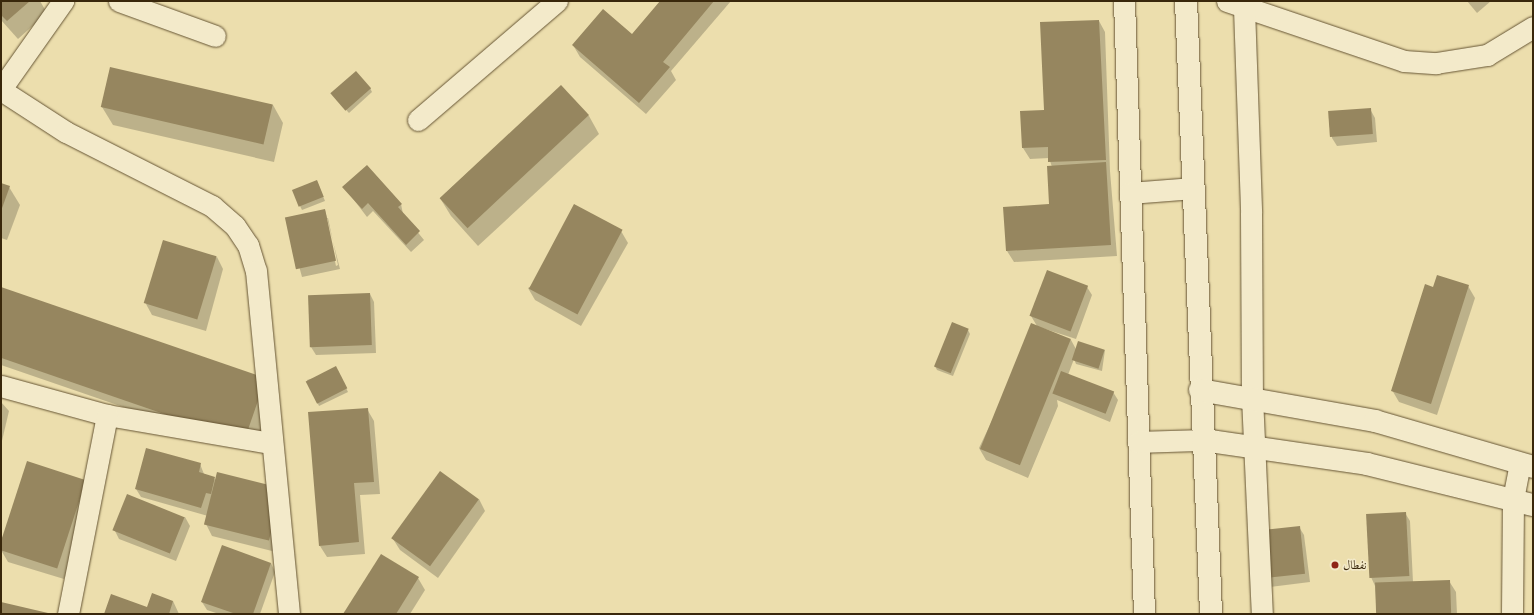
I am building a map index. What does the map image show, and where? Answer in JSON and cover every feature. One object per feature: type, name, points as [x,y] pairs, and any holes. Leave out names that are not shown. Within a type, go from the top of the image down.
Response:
[{"type":"street","points":[[63,1],[1,89],[66,132],[212,206],[236,226],[248,245],[256,271],[270,443],[289,614]]},
{"type":"street","points":[[119,1],[215,36]]},
{"type":"street","points":[[418,120],[557,1]]},
{"type":"street","points":[[1124,1],[1144,614]]},
{"type":"street","points":[[1186,1],[1200,390],[1204,440],[1211,614]]},
{"type":"street","points":[[1262,614],[1256,445],[1252,397],[1252,212],[1236,4],[1404,61],[1436,63],[1487,55],[1533,27]]},
{"type":"street","points":[[1130,193],[1193,188]]},
{"type":"street","points":[[1,386],[107,415],[270,443]]},
{"type":"street","points":[[1200,390],[1252,397],[1375,421],[1527,465],[1513,498],[1512,614]]},
{"type":"street","points":[[68,614],[107,415]]},
{"type":"street","points":[[1138,442],[1204,440],[1256,445],[1366,464],[1513,498],[1533,505]]},
{"type":"building","points":[[1,1],[30,1],[7,21],[1,15]]},
{"type":"building","points":[[660,1],[714,1],[663,62],[670,67],[639,103],[572,45],[603,9],[632,34]]},
{"type":"building","points":[[1099,20],[1106,160],[1048,162],[1048,147],[1022,148],[1020,111],[1044,110],[1040,22]]},
{"type":"building","points":[[110,67],[273,105],[263,145],[101,107]]},
{"type":"building","points":[[356,71],[371,88],[345,111],[330,93]]},
{"type":"building","points":[[561,85],[589,115],[468,228],[440,198]]},
{"type":"building","points":[[1371,108],[1373,134],[1330,137],[1328,111]]},
{"type":"building","points":[[1106,162],[1111,245],[1006,251],[1003,207],[1049,204],[1047,166]]},
{"type":"building","points":[[367,165],[402,204],[398,207],[420,231],[406,245],[368,203],[362,209],[342,187]]},
{"type":"building","points":[[317,180],[324,197],[299,207],[292,190]]},
{"type":"building","points":[[1,183],[10,186],[1,211]]},
{"type":"building","points":[[574,204],[623,230],[577,315],[529,289]]},
{"type":"building","points":[[325,209],[336,261],[296,269],[285,218]]},
{"type":"building","points":[[163,240],[217,256],[197,319],[144,303]]},
{"type":"building","points":[[1047,270],[1088,286],[1071,332],[1029,316]]},
{"type":"building","points":[[1437,275],[1469,285],[1431,404],[1391,391],[1425,284],[1433,287]]},
{"type":"building","points":[[1,287],[266,378],[244,442],[1,358]]},
{"type":"building","points":[[370,293],[372,345],[310,347],[308,295]]},
{"type":"building","points":[[952,322],[969,329],[951,373],[934,367]]},
{"type":"building","points":[[1031,323],[1071,339],[1020,465],[980,449]]},
{"type":"building","points":[[1078,341],[1105,350],[1098,369],[1072,360]]},
{"type":"building","points":[[336,366],[347,388],[317,404],[306,381]]},
{"type":"building","points":[[1061,371],[1114,391],[1106,414],[1052,393]]},
{"type":"building","points":[[368,408],[374,482],[354,483],[359,542],[319,546],[308,412]]},
{"type":"building","points":[[146,448],[201,463],[199,472],[215,477],[211,494],[206,493],[201,508],[135,489]]},
{"type":"building","points":[[27,461],[86,480],[57,569],[1,550],[1,541]]},
{"type":"building","points":[[440,471],[479,499],[430,566],[391,538]]},
{"type":"building","points":[[217,472],[282,488],[269,541],[204,524]]},
{"type":"building","points":[[127,494],[184,517],[170,553],[112,530]]},
{"type":"building","points":[[1406,512],[1409,576],[1369,578],[1366,514]]},
{"type":"building","points":[[1300,526],[1305,574],[1263,578],[1258,530]]},
{"type":"building","points":[[222,545],[271,563],[253,614],[236,614],[201,602]]},
{"type":"building","points":[[381,554],[419,577],[396,614],[343,614]]},
{"type":"building","points":[[1450,580],[1451,614],[1376,614],[1375,583]]},
{"type":"building","points":[[152,593],[173,601],[169,614],[104,614],[111,594],[147,607]]},
{"type":"building","points":[[1,602],[48,613],[48,614],[1,614]]},
{"type":"place","name":"نفطال","points":[[1335,565]]}]
